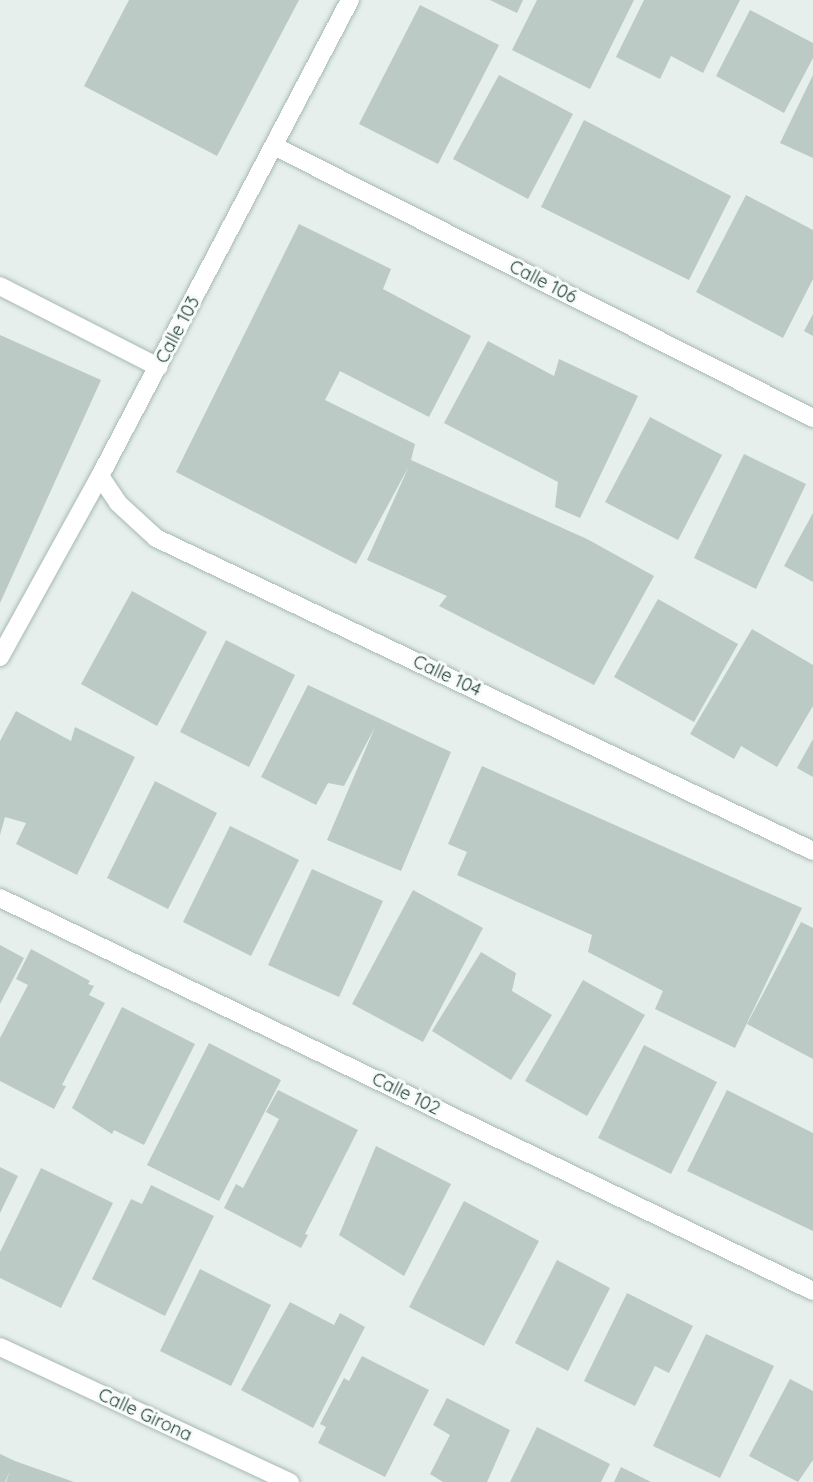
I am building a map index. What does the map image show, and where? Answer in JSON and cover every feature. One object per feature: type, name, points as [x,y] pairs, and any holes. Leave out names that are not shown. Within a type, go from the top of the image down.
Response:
[{"type":"street","name":"Calle 103","points":[[0,657],[100,476],[351,0]]},
{"type":"street","name":"Calle 106","points":[[274,146],[813,418]]},
{"type":"street","points":[[0,286],[158,367]]},
{"type":"street","name":"Calle 104","points":[[100,476],[118,503],[156,538],[813,851]]},
{"type":"street","name":"Calle 102","points":[[0,898],[813,1291]]},
{"type":"street","name":"Calle Girona","points":[[0,1347],[290,1482]]},
{"type":"building","points":[[129,0],[299,0],[217,156],[84,86]]},
{"type":"building","points":[[490,0],[523,0],[517,13]]},
{"type":"building","points":[[537,0],[634,0],[590,89],[512,50]]},
{"type":"building","points":[[644,0],[740,0],[703,73],[671,56],[660,79],[616,57]]},
{"type":"building","points":[[420,5],[499,45],[438,164],[359,124]]},
{"type":"building","points":[[750,10],[813,43],[813,58],[784,113],[716,76]]},
{"type":"building","points":[[499,75],[573,114],[528,199],[453,159]]},
{"type":"building","points":[[813,75],[813,158],[780,143]]},
{"type":"building","points":[[584,120],[731,196],[689,280],[541,207]]},
{"type":"building","points":[[746,195],[813,230],[813,279],[783,338],[696,292]]},
{"type":"building","points":[[299,224],[391,269],[383,289],[471,336],[429,417],[340,371],[325,400],[415,444],[411,460],[587,539],[654,576],[594,685],[439,606],[447,596],[367,560],[409,466],[356,564],[176,472]]},
{"type":"building","points":[[813,314],[813,336],[804,331]]},
{"type":"building","points":[[0,335],[101,380],[0,603]]},
{"type":"building","points":[[488,341],[554,376],[559,359],[638,396],[580,518],[555,507],[558,482],[444,423]]},
{"type":"building","points":[[650,417],[722,455],[678,540],[605,502]]},
{"type":"building","points":[[744,454],[806,484],[756,589],[694,558]]},
{"type":"building","points":[[813,513],[813,582],[784,566]]},
{"type":"building","points":[[132,591],[207,632],[157,726],[81,684]]},
{"type":"building","points":[[658,599],[738,644],[694,722],[614,677]]},
{"type":"building","points":[[752,629],[813,665],[813,706],[777,767],[741,746],[734,759],[690,734]]},
{"type":"building","points":[[226,640],[295,675],[249,767],[180,732]]},
{"type":"building","points":[[308,685],[451,752],[401,871],[327,840],[375,727],[344,786],[328,783],[316,805],[261,777]]},
{"type":"building","points":[[16,711],[71,741],[75,727],[135,757],[77,875],[16,844],[26,823],[5,817],[0,835],[0,741]]},
{"type":"building","points":[[813,739],[813,777],[797,768]]},
{"type":"building","points":[[482,766],[802,908],[735,1048],[655,1009],[663,991],[588,952],[592,935],[457,875],[467,852],[448,844]]},
{"type":"building","points":[[155,781],[217,813],[168,909],[107,878]]},
{"type":"building","points":[[230,826],[299,860],[251,956],[183,922]]},
{"type":"building","points":[[312,869],[383,901],[339,997],[268,965]]},
{"type":"building","points":[[413,890],[483,928],[423,1042],[352,1004]]},
{"type":"building","points":[[801,922],[813,928],[813,1059],[747,1024]]},
{"type":"building","points":[[0,945],[24,958],[0,1004]]},
{"type":"building","points":[[31,949],[90,981],[88,984],[94,986],[89,995],[105,1003],[62,1085],[66,1086],[54,1109],[0,1081],[0,1038],[28,985],[16,979]]},
{"type":"building","points":[[481,952],[516,973],[512,991],[552,1015],[511,1080],[432,1031]]},
{"type":"building","points":[[583,980],[645,1015],[587,1116],[525,1081]]},
{"type":"building","points":[[122,1007],[195,1044],[144,1145],[114,1130],[112,1134],[72,1108]]},
{"type":"building","points":[[209,1043],[281,1080],[219,1201],[147,1165]]},
{"type":"building","points":[[644,1045],[717,1082],[671,1174],[598,1138]]},
{"type":"building","points":[[278,1090],[358,1130],[305,1234],[308,1235],[301,1248],[224,1208],[236,1184],[243,1188],[279,1119],[266,1112]]},
{"type":"building","points":[[727,1090],[813,1133],[813,1231],[687,1171]]},
{"type":"building","points":[[376,1146],[451,1184],[404,1276],[339,1235]]},
{"type":"building","points":[[0,1167],[18,1176],[0,1213]]},
{"type":"building","points":[[41,1168],[113,1203],[61,1308],[0,1278],[0,1252]]},
{"type":"building","points":[[151,1185],[214,1216],[165,1316],[92,1279],[131,1199],[142,1204]]},
{"type":"building","points":[[464,1201],[539,1241],[484,1346],[409,1307]]},
{"type":"building","points":[[557,1260],[610,1288],[568,1371],[515,1343]]},
{"type":"building","points":[[200,1269],[271,1305],[231,1386],[160,1351]]},
{"type":"building","points":[[627,1293],[693,1326],[669,1373],[655,1366],[635,1406],[584,1381]]},
{"type":"building","points":[[290,1302],[334,1325],[340,1313],[365,1327],[313,1428],[241,1390]]},
{"type":"building","points":[[706,1334],[774,1366],[720,1478],[653,1446]]},
{"type":"building","points":[[362,1356],[429,1390],[385,1477],[318,1443],[326,1427],[320,1424],[344,1378],[349,1381]]},
{"type":"building","points":[[790,1379],[813,1391],[813,1460],[798,1482],[749,1456]]},
{"type":"building","points":[[447,1398],[510,1430],[487,1482],[443,1482],[430,1474],[450,1435],[433,1425]]},
{"type":"building","points":[[537,1427],[610,1464],[601,1482],[510,1482]]},
{"type":"building","points":[[0,1454],[74,1482],[6,1482],[10,1471],[5,1482],[0,1482]]},
{"type":"building","points":[[621,1467],[651,1482],[614,1482]]}]
